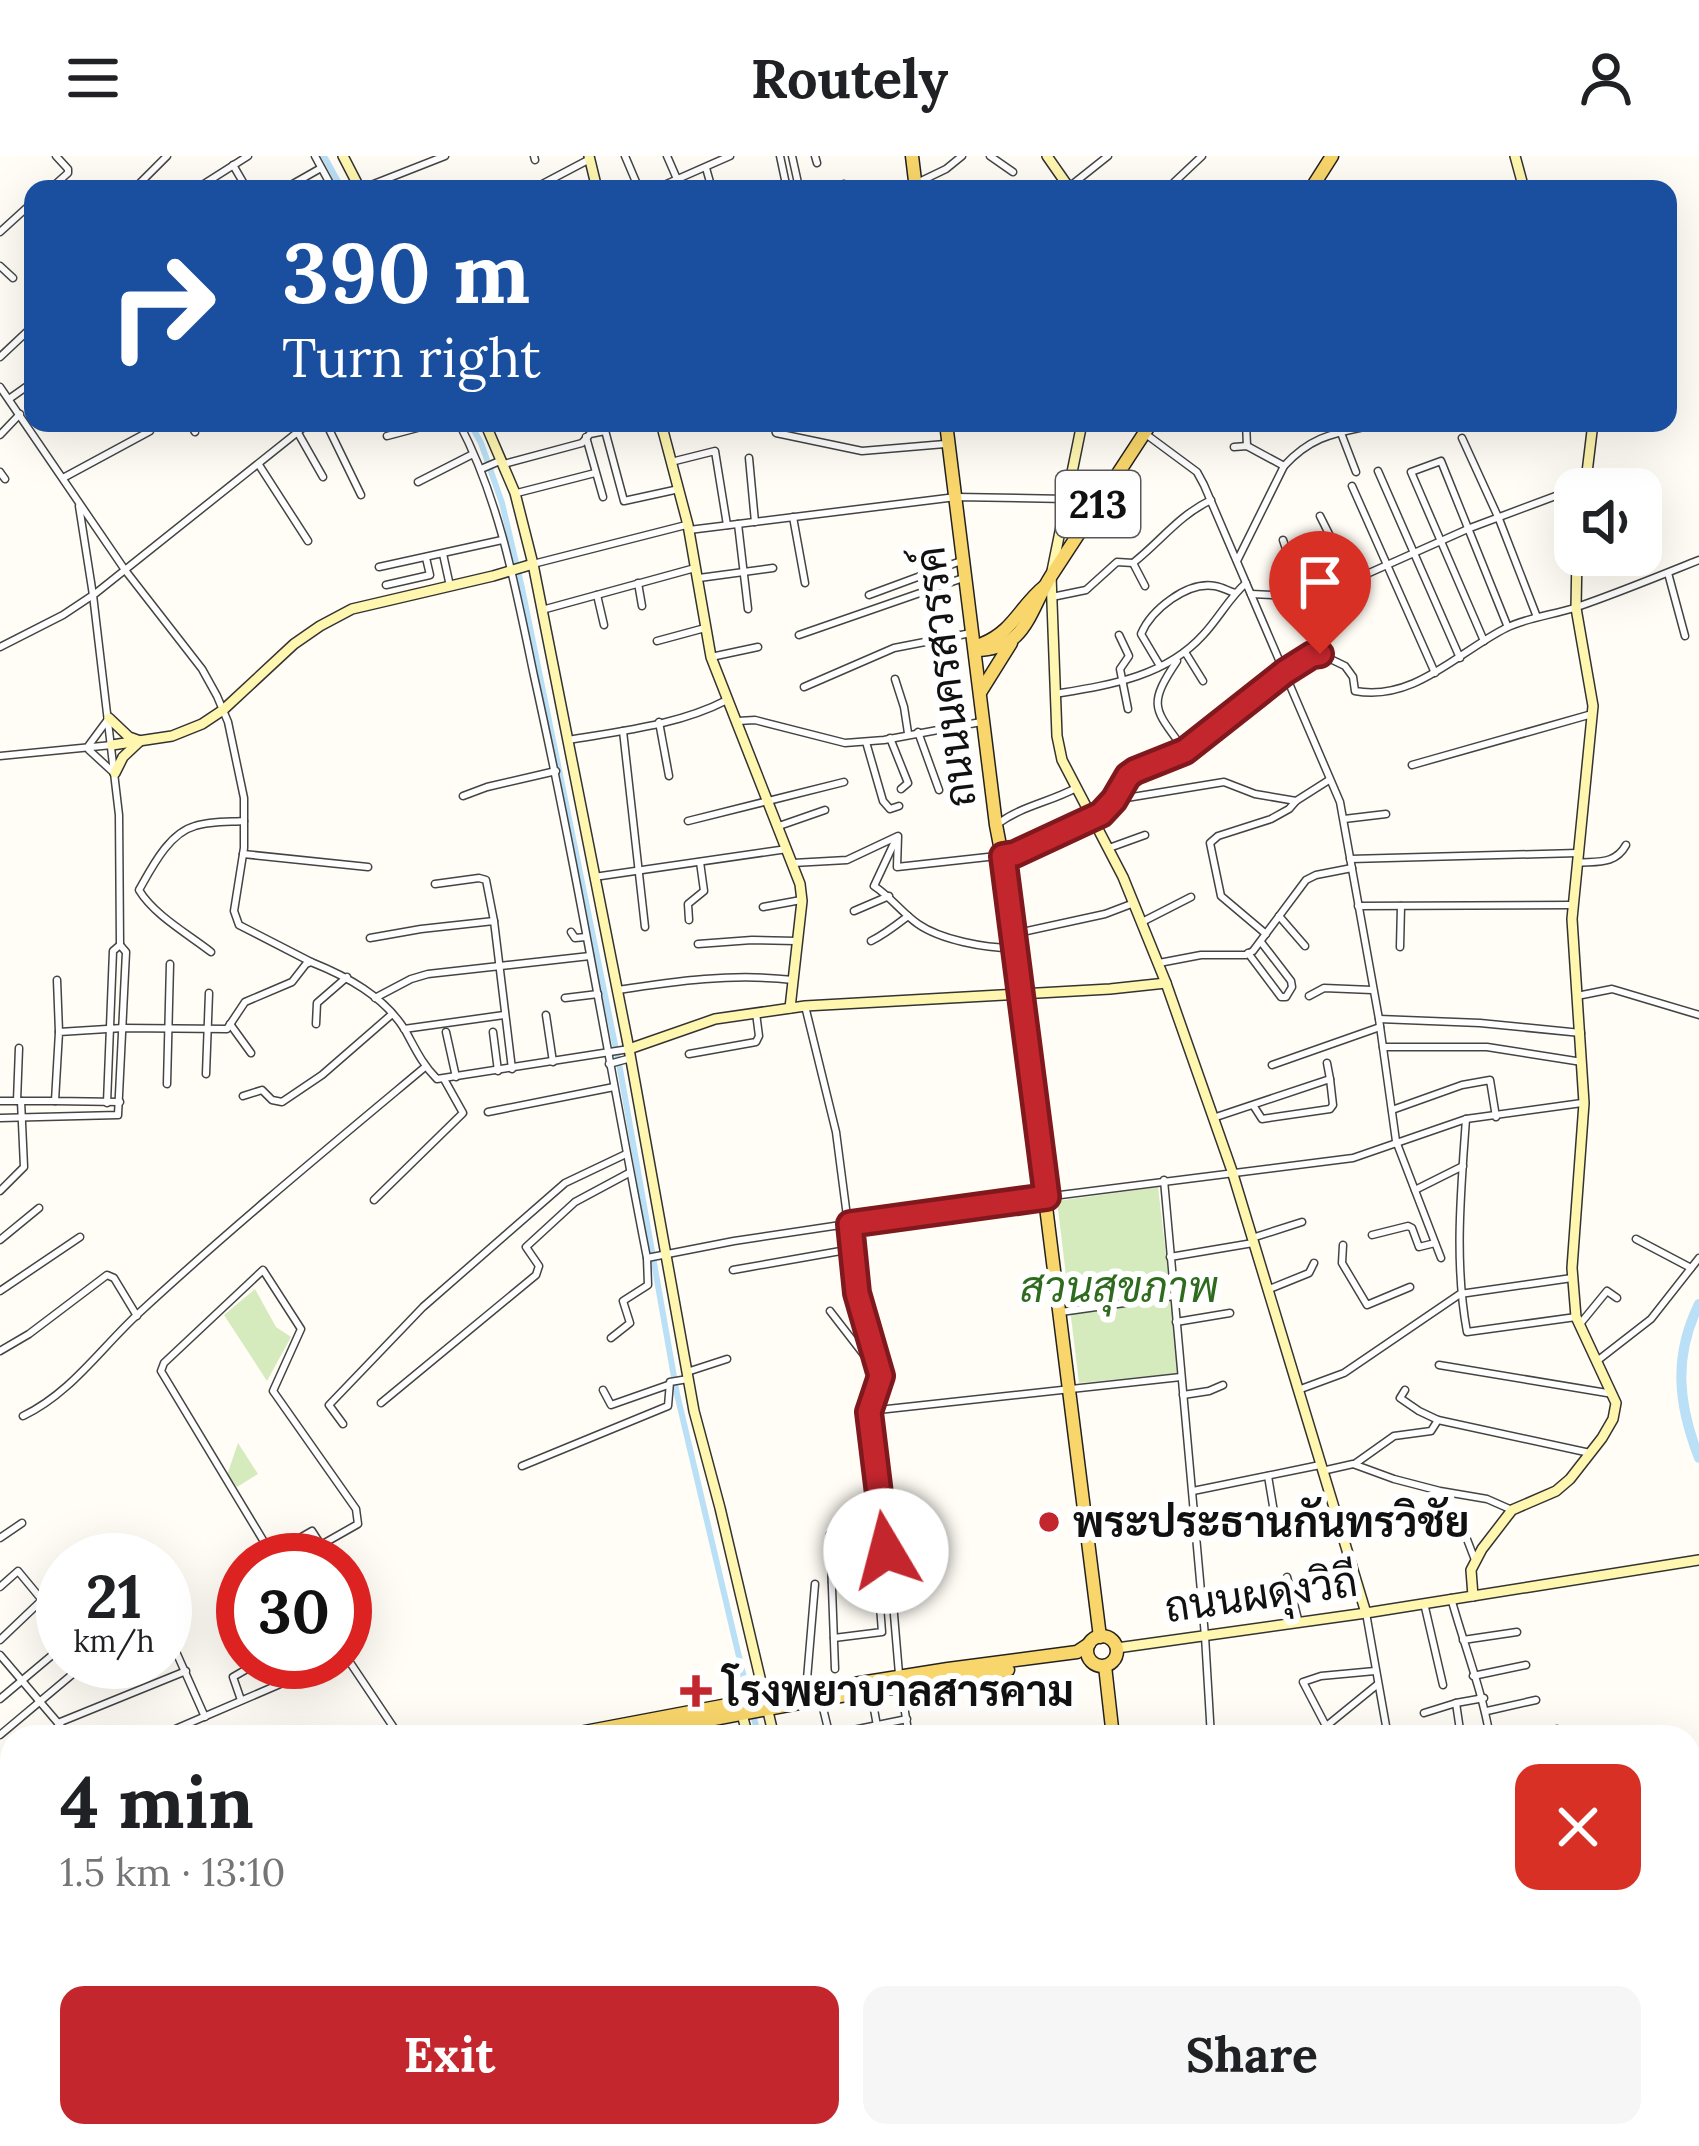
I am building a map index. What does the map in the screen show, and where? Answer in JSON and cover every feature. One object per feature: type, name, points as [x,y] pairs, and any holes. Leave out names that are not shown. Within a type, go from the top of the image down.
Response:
[{"type":"main road","name":"ถนนนครสวรรค์","points":[[947,432],[1061,1312],[1094,1640]]},
{"type":"main road","name":"213","points":[[1011,634],[1050,586],[1145,432]]},
{"type":"main road","points":[[971,614],[986,633],[1011,634]]},
{"type":"main road","points":[[975,643],[1002,647],[1011,634]]},
{"type":"main road","points":[[981,691],[1011,634]]},
{"type":"main road","points":[[635,1725],[755,1706],[821,1699],[900,1682],[1077,1652],[1094,1640],[1110,1639],[1117,1648],[1113,1661],[1098,1664],[1078,1659],[900,1682],[806,1691],[755,1706],[672,1725]]},
{"type":"main road","points":[[1094,1640],[1088,1653],[1098,1664],[1111,1725]]},
{"type":"street","points":[[56,156],[68,169],[60,180]]},
{"type":"street","points":[[143,180],[167,156]]},
{"type":"street","points":[[210,180],[248,156]]},
{"type":"street","points":[[315,156],[328,180]]},
{"type":"street","points":[[384,180],[445,156]]},
{"type":"street","points":[[667,156],[677,179],[730,156]]},
{"type":"street","points":[[927,180],[962,156]]},
{"type":"street","points":[[990,156],[1013,172]]},
{"type":"street","points":[[1080,180],[1108,156]]},
{"type":"street","points":[[1178,180],[1202,156]]},
{"type":"street","points":[[549,180],[589,158]]},
{"type":"street","points":[[232,165],[241,180]]},
{"type":"street","points":[[300,180],[321,168]]},
{"type":"street","points":[[0,232],[24,210]]},
{"type":"street","points":[[0,266],[13,278]]},
{"type":"street","points":[[0,357],[24,334]]},
{"type":"street","points":[[0,386],[24,420]]},
{"type":"street","points":[[9,399],[24,388]]},
{"type":"street","points":[[0,435],[20,414]]},
{"type":"street","points":[[32,432],[125,570],[202,669],[223,710],[244,798],[243,854],[234,911],[239,925],[347,977],[375,998],[404,1029],[424,1067],[437,1079],[607,1053],[630,1054]]},
{"type":"street","points":[[63,478],[146,432]]},
{"type":"street","points":[[330,432],[361,495]]},
{"type":"street","points":[[387,436],[402,432]]},
{"type":"street","points":[[464,432],[481,469],[502,540],[542,610],[630,1054],[687,1377],[755,1706],[767,1725]]},
{"type":"street","points":[[489,432],[514,494],[535,673],[649,1258],[648,1285],[623,1300],[630,1323],[610,1338]]},
{"type":"street","points":[[481,469],[582,443],[595,432]]},
{"type":"street","points":[[605,432],[624,501],[679,489]]},
{"type":"street","points":[[663,432],[689,527],[711,657],[794,863],[802,900],[790,1009]]},
{"type":"street","points":[[776,432],[862,451],[949,444]]},
{"type":"street","points":[[1080,432],[1050,586],[1057,736],[1063,760],[1159,963],[1232,1171],[1366,1613],[1386,1725]]},
{"type":"street","points":[[1152,432],[1197,472],[1340,802],[1396,1141],[1441,1258]]},
{"type":"street","points":[[1246,432],[1247,446]]},
{"type":"street","points":[[1237,561],[1284,466],[1295,453],[1327,433],[1345,432]]},
{"type":"street","points":[[1587,468],[1592,432]]},
{"type":"street","points":[[0,647],[93,595],[296,433],[323,477]]},
{"type":"street","points":[[1341,433],[1356,472]]},
{"type":"street","points":[[586,437],[603,497]]},
{"type":"street","points":[[1462,439],[1537,617]]},
{"type":"street","points":[[1234,447],[1247,446],[1284,466]]},
{"type":"street","points":[[671,462],[715,452],[727,525]]},
{"type":"street","points":[[418,482],[474,453]]},
{"type":"street","points":[[748,458],[755,522]]},
{"type":"street","points":[[1484,641],[1411,472],[1441,461],[1508,626]]},
{"type":"street","points":[[259,465],[308,541]]},
{"type":"street","points":[[1378,471],[1460,658]]},
{"type":"street","points":[[514,494],[595,473]]},
{"type":"street","points":[[1352,486],[1435,673]]},
{"type":"street","points":[[1251,594],[1322,594],[1554,495]]},
{"type":"street","points":[[0,756],[172,736],[223,710],[293,644],[334,618],[367,605],[689,527],[956,497],[1067,499]]},
{"type":"street","points":[[1050,586],[1086,590],[1117,562],[1132,563],[1182,516],[1211,500]]},
{"type":"street","points":[[0,1118],[118,1114],[120,1102],[126,952],[120,945],[119,814],[79,502]]},
{"type":"street","points":[[1320,516],[1352,580]]},
{"type":"street","points":[[793,517],[806,583]]},
{"type":"street","points":[[738,524],[748,608]]},
{"type":"street","points":[[379,567],[502,540]]},
{"type":"street","points":[[1283,540],[1298,596]]},
{"type":"street","points":[[443,554],[450,586]]},
{"type":"street","points":[[386,585],[430,575],[426,558]]},
{"type":"street","points":[[869,595],[964,560]]},
{"type":"street","points":[[898,836],[897,867],[1015,854],[1101,814],[1128,776],[1185,751],[1312,655],[1345,666],[1353,676],[1355,691],[1407,685],[1435,673],[1508,626],[1576,608],[1699,560]]},
{"type":"street","points":[[1132,563],[1145,586]]},
{"type":"street","points":[[542,610],[698,573],[773,568]]},
{"type":"street","points":[[1668,573],[1685,636]]},
{"type":"street","points":[[1473,1595],[1471,1570],[1512,1510],[1570,1479],[1613,1419],[1616,1403],[1578,1321],[1572,1278],[1584,1103],[1573,905],[1592,714],[1576,608],[1577,576]]},
{"type":"street","points":[[799,635],[966,577]]},
{"type":"street","points":[[1185,751],[1158,712],[1160,686],[1246,583]]},
{"type":"street","points":[[638,584],[642,606]]},
{"type":"street","points":[[1160,667],[1141,634],[1148,619],[1165,603],[1196,589],[1211,585],[1234,593]]},
{"type":"street","points":[[597,595],[604,625]]},
{"type":"street","points":[[657,641],[704,628]]},
{"type":"street","points":[[1119,635],[1129,656],[1120,669],[1128,709]]},
{"type":"street","points":[[804,687],[894,648],[975,643]]},
{"type":"street","points":[[711,657],[758,647]]},
{"type":"street","points":[[1055,694],[1121,682],[1183,654]]},
{"type":"street","points":[[1183,654],[1203,681]]},
{"type":"street","points":[[535,673],[552,670]]},
{"type":"street","points":[[895,679],[908,734]]},
{"type":"street","points":[[568,740],[708,710],[727,700]]},
{"type":"street","points":[[1412,765],[1592,714]]},
{"type":"street","points":[[109,718],[140,741]]},
{"type":"street","points":[[86,748],[109,718]]},
{"type":"street","points":[[738,721],[754,719],[845,743],[985,722]]},
{"type":"street","points":[[659,722],[669,776]]},
{"type":"street","points":[[548,727],[562,724]]},
{"type":"street","points":[[623,731],[645,927]]},
{"type":"street","points":[[918,733],[938,790]]},
{"type":"street","points":[[890,738],[908,783],[902,790]]},
{"type":"street","points":[[115,773],[120,760],[140,741]]},
{"type":"street","points":[[865,742],[874,785]]},
{"type":"street","points":[[865,742],[883,801],[890,809],[899,806]]},
{"type":"street","points":[[86,748],[115,773]]},
{"type":"street","points":[[463,796],[556,771]]},
{"type":"street","points":[[1267,934],[1221,896],[1210,843],[1289,809],[1329,779]]},
{"type":"street","points":[[688,821],[844,782]]},
{"type":"street","points":[[1114,800],[1224,782],[1296,801]]},
{"type":"street","points":[[996,825],[1015,811],[1076,788]]},
{"type":"street","points":[[779,826],[825,810]]},
{"type":"street","points":[[1343,819],[1386,814]]},
{"type":"street","points":[[211,952],[154,908],[139,890],[180,832],[197,825],[244,821]]},
{"type":"street","points":[[1108,849],[1145,835]]},
{"type":"street","points":[[898,836],[874,886],[924,928],[966,942],[988,948],[1134,903]]},
{"type":"street","points":[[794,863],[847,860],[898,836]]},
{"type":"street","points":[[1159,963],[1248,953],[1306,880],[1351,864],[1613,860],[1625,845]]},
{"type":"street","points":[[594,877],[788,849]]},
{"type":"street","points":[[243,854],[368,867]]},
{"type":"street","points":[[689,920],[688,904],[704,891],[700,862]]},
{"type":"street","points":[[435,884],[486,880],[512,1069]]},
{"type":"street","points":[[854,911],[889,896]]},
{"type":"street","points":[[1142,922],[1191,897]]},
{"type":"street","points":[[763,907],[802,900]]},
{"type":"street","points":[[1358,906],[1573,905]]},
{"type":"street","points":[[1400,947],[1401,906]]},
{"type":"street","points":[[871,941],[908,916]]},
{"type":"street","points":[[1279,916],[1305,946]]},
{"type":"street","points":[[370,938],[494,921]]},
{"type":"street","points":[[571,932],[575,938],[586,937]]},
{"type":"street","points":[[698,944],[799,940]]},
{"type":"street","points":[[1248,953],[1286,998],[1291,981],[1261,942]]},
{"type":"street","points":[[107,1102],[113,951],[120,945]]},
{"type":"street","points":[[375,998],[428,974],[590,956]]},
{"type":"street","points":[[58,1032],[227,1029],[245,1002],[292,982],[311,962]]},
{"type":"street","points":[[167,1084],[170,964]]},
{"type":"street","points":[[316,1024],[317,1003],[347,977]]},
{"type":"street","points":[[617,990],[709,977],[793,980]]},
{"type":"street","points":[[55,1101],[57,980]]},
{"type":"street","points":[[609,1064],[715,1019],[756,1012],[1166,982]]},
{"type":"street","points":[[1309,996],[1324,988],[1372,990]]},
{"type":"street","points":[[1577,996],[1612,989],[1699,1015]]},
{"type":"street","points":[[206,1074],[209,993]]},
{"type":"street","points":[[565,998],[598,994]]},
{"type":"street","points":[[805,1006],[836,1132],[857,1293],[881,1376],[869,1412],[908,1725]]},
{"type":"street","points":[[688,1054],[756,1042],[756,1012]]},
{"type":"street","points":[[243,1096],[262,1090],[282,1102],[322,1075],[392,1015]]},
{"type":"street","points":[[404,1029],[505,1015]]},
{"type":"street","points":[[546,1016],[553,1062]]},
{"type":"street","points":[[1272,1065],[1379,1023],[1480,1023],[1581,1033]]},
{"type":"street","points":[[230,1024],[251,1053]]},
{"type":"street","points":[[446,1032],[456,1077]]},
{"type":"street","points":[[493,1032],[498,1071]]},
{"type":"street","points":[[1383,1047],[1487,1047],[1583,1062]]},
{"type":"street","points":[[0,1190],[24,1168],[19,1048]]},
{"type":"street","points":[[1253,1105],[1262,1119],[1330,1109],[1327,1063]]},
{"type":"street","points":[[22,1416],[61,1394],[136,1316],[424,1067]]},
{"type":"street","points":[[374,1200],[463,1113],[444,1079]]},
{"type":"street","points":[[1213,1118],[1330,1079]]},
{"type":"street","points":[[1392,1110],[1490,1080],[1496,1117]]},
{"type":"street","points":[[488,1112],[614,1087]]},
{"type":"street","points":[[0,1101],[120,1102]]},
{"type":"street","points":[[649,1258],[850,1224],[1353,1158],[1466,1119],[1584,1103]]},
{"type":"street","points":[[1466,1119],[1460,1294],[1467,1332],[1578,1321],[1607,1291],[1617,1298]]},
{"type":"street","points":[[343,1424],[329,1405],[423,1307],[565,1183],[627,1154]]},
{"type":"street","points":[[1415,1190],[1462,1166]]},
{"type":"street","points":[[381,1403],[536,1275],[539,1266],[526,1247],[575,1202],[630,1173]]},
{"type":"street","points":[[1164,1180],[1210,1725]]},
{"type":"street","points":[[0,1240],[39,1208]]},
{"type":"street","points":[[1171,1257],[1252,1240],[1303,1222]]},
{"type":"street","points":[[1372,1235],[1408,1226],[1419,1246],[1435,1243]]},
{"type":"street","points":[[0,1291],[80,1237]]},
{"type":"street","points":[[1636,1239],[1691,1269]]},
{"type":"street","points":[[1342,1246],[1342,1263],[1367,1305],[1409,1287]]},
{"type":"street","points":[[733,1270],[852,1249]]},
{"type":"street","points":[[1597,1361],[1651,1318],[1699,1258]]},
{"type":"street","points":[[1267,1290],[1309,1273],[1314,1264]]},
{"type":"street","points":[[258,1533],[161,1372],[164,1363],[263,1270],[301,1329],[273,1391],[356,1509],[358,1524],[342,1533]]},
{"type":"street","points":[[0,1351],[107,1275],[114,1278],[136,1316]]},
{"type":"street","points":[[1298,1390],[1345,1372],[1460,1294],[1572,1278]]},
{"type":"street","points":[[1061,1312],[1174,1296]]},
{"type":"street","points":[[830,1311],[881,1376]]},
{"type":"street","points":[[1176,1322],[1230,1313]]},
{"type":"street","points":[[603,1390],[611,1405],[727,1359]]},
{"type":"street","points":[[1439,1365],[1614,1394]]},
{"type":"street","points":[[869,1412],[1181,1377]]},
{"type":"street","points":[[522,1466],[668,1406],[669,1384]]},
{"type":"street","points":[[1183,1395],[1223,1385]]},
{"type":"street","points":[[1405,1390],[1400,1398],[1438,1420],[1590,1454]]},
{"type":"street","points":[[1193,1491],[1353,1464],[1394,1436],[1431,1432],[1438,1420]]},
{"type":"street","points":[[1353,1464],[1439,1491],[1487,1499],[1512,1510]]},
{"type":"street","points":[[1268,1476],[1275,1518]]},
{"type":"street","points":[[0,1538],[22,1523]]},
{"type":"street","points":[[1342,1537],[1375,1526]]},
{"type":"street","points":[[1460,1526],[1476,1561]]},
{"type":"street","points":[[830,1534],[835,1670]]},
{"type":"street","points":[[838,1558],[886,1551]]},
{"type":"street","points":[[860,1555],[862,1581]]},
{"type":"street","name":"ถนนผดุงวิถี","points":[[1117,1648],[1699,1560]]},
{"type":"street","points":[[0,1587],[18,1571],[36,1593]]},
{"type":"street","points":[[1287,1577],[1299,1623]]},
{"type":"street","points":[[832,1582],[891,1579]]},
{"type":"street","points":[[834,1638],[882,1632],[878,1580]]},
{"type":"street","points":[[806,1691],[815,1584]]},
{"type":"street","points":[[1451,1598],[1484,1698],[1488,1725]]},
{"type":"street","points":[[1424,1603],[1443,1685]]},
{"type":"street","points":[[0,1640],[36,1606]]},
{"type":"street","points":[[1463,1640],[1517,1633]]},
{"type":"street","points":[[0,1655],[58,1723],[142,1689]]},
{"type":"street","points":[[1473,1676],[1526,1665]]},
{"type":"street","points":[[0,1699],[36,1669]]},
{"type":"street","points":[[1325,1725],[1303,1682],[1376,1671]]},
{"type":"street","points":[[1327,1725],[1378,1684]]},
{"type":"street","points":[[192,1686],[205,1717]]},
{"type":"street","points":[[12,1725],[55,1689]]},
{"type":"street","points":[[237,1689],[241,1700]]},
{"type":"street","points":[[186,1725],[268,1689]]},
{"type":"street","points":[[368,1689],[392,1725]]},
{"type":"street","points":[[872,1698],[877,1725]]},
{"type":"street","points":[[1424,1713],[1484,1698]]},
{"type":"street","points":[[821,1699],[827,1725]]},
{"type":"street","points":[[1486,1712],[1536,1700]]},
{"type":"street","points":[[1456,1703],[1459,1725]]},
{"type":"street","points":[[751,1725],[755,1706]]},
{"type":"street","points":[[881,1725],[907,1719]]},
{"type":"green space","name":"สวนสุขภาพ","points":[[1158,1187],[1180,1373],[1079,1383],[1057,1201]]},
{"type":"green space","points":[[255,1289],[276,1327],[291,1337],[267,1381],[224,1315]]},
{"type":"green space","points":[[238,1443],[258,1474],[237,1487],[227,1475]]},
{"type":"waterway","points":[[324,156],[337,180]]},
{"type":"waterway","points":[[475,432],[502,503],[522,588],[620,1069],[677,1394],[749,1699]]},
{"type":"waterway","points":[[1699,1304],[1685,1343],[1681,1381],[1686,1419],[1699,1458]]},
{"type":"waterway","points":[[752,1711],[756,1725]]},
{"type":"place","name":"พระประธานกันทรวิชัย","points":[[1049,1522]]},
{"type":"place","name":"โรงพยาบาลสารคาม","points":[[696,1691]]},
{"type":"route","points":[[886,1551],[869,1412],[881,1376],[857,1293],[850,1224],[1047,1197],[1003,856],[1101,814],[1128,776],[1185,751],[1285,672],[1320,654]]}]
